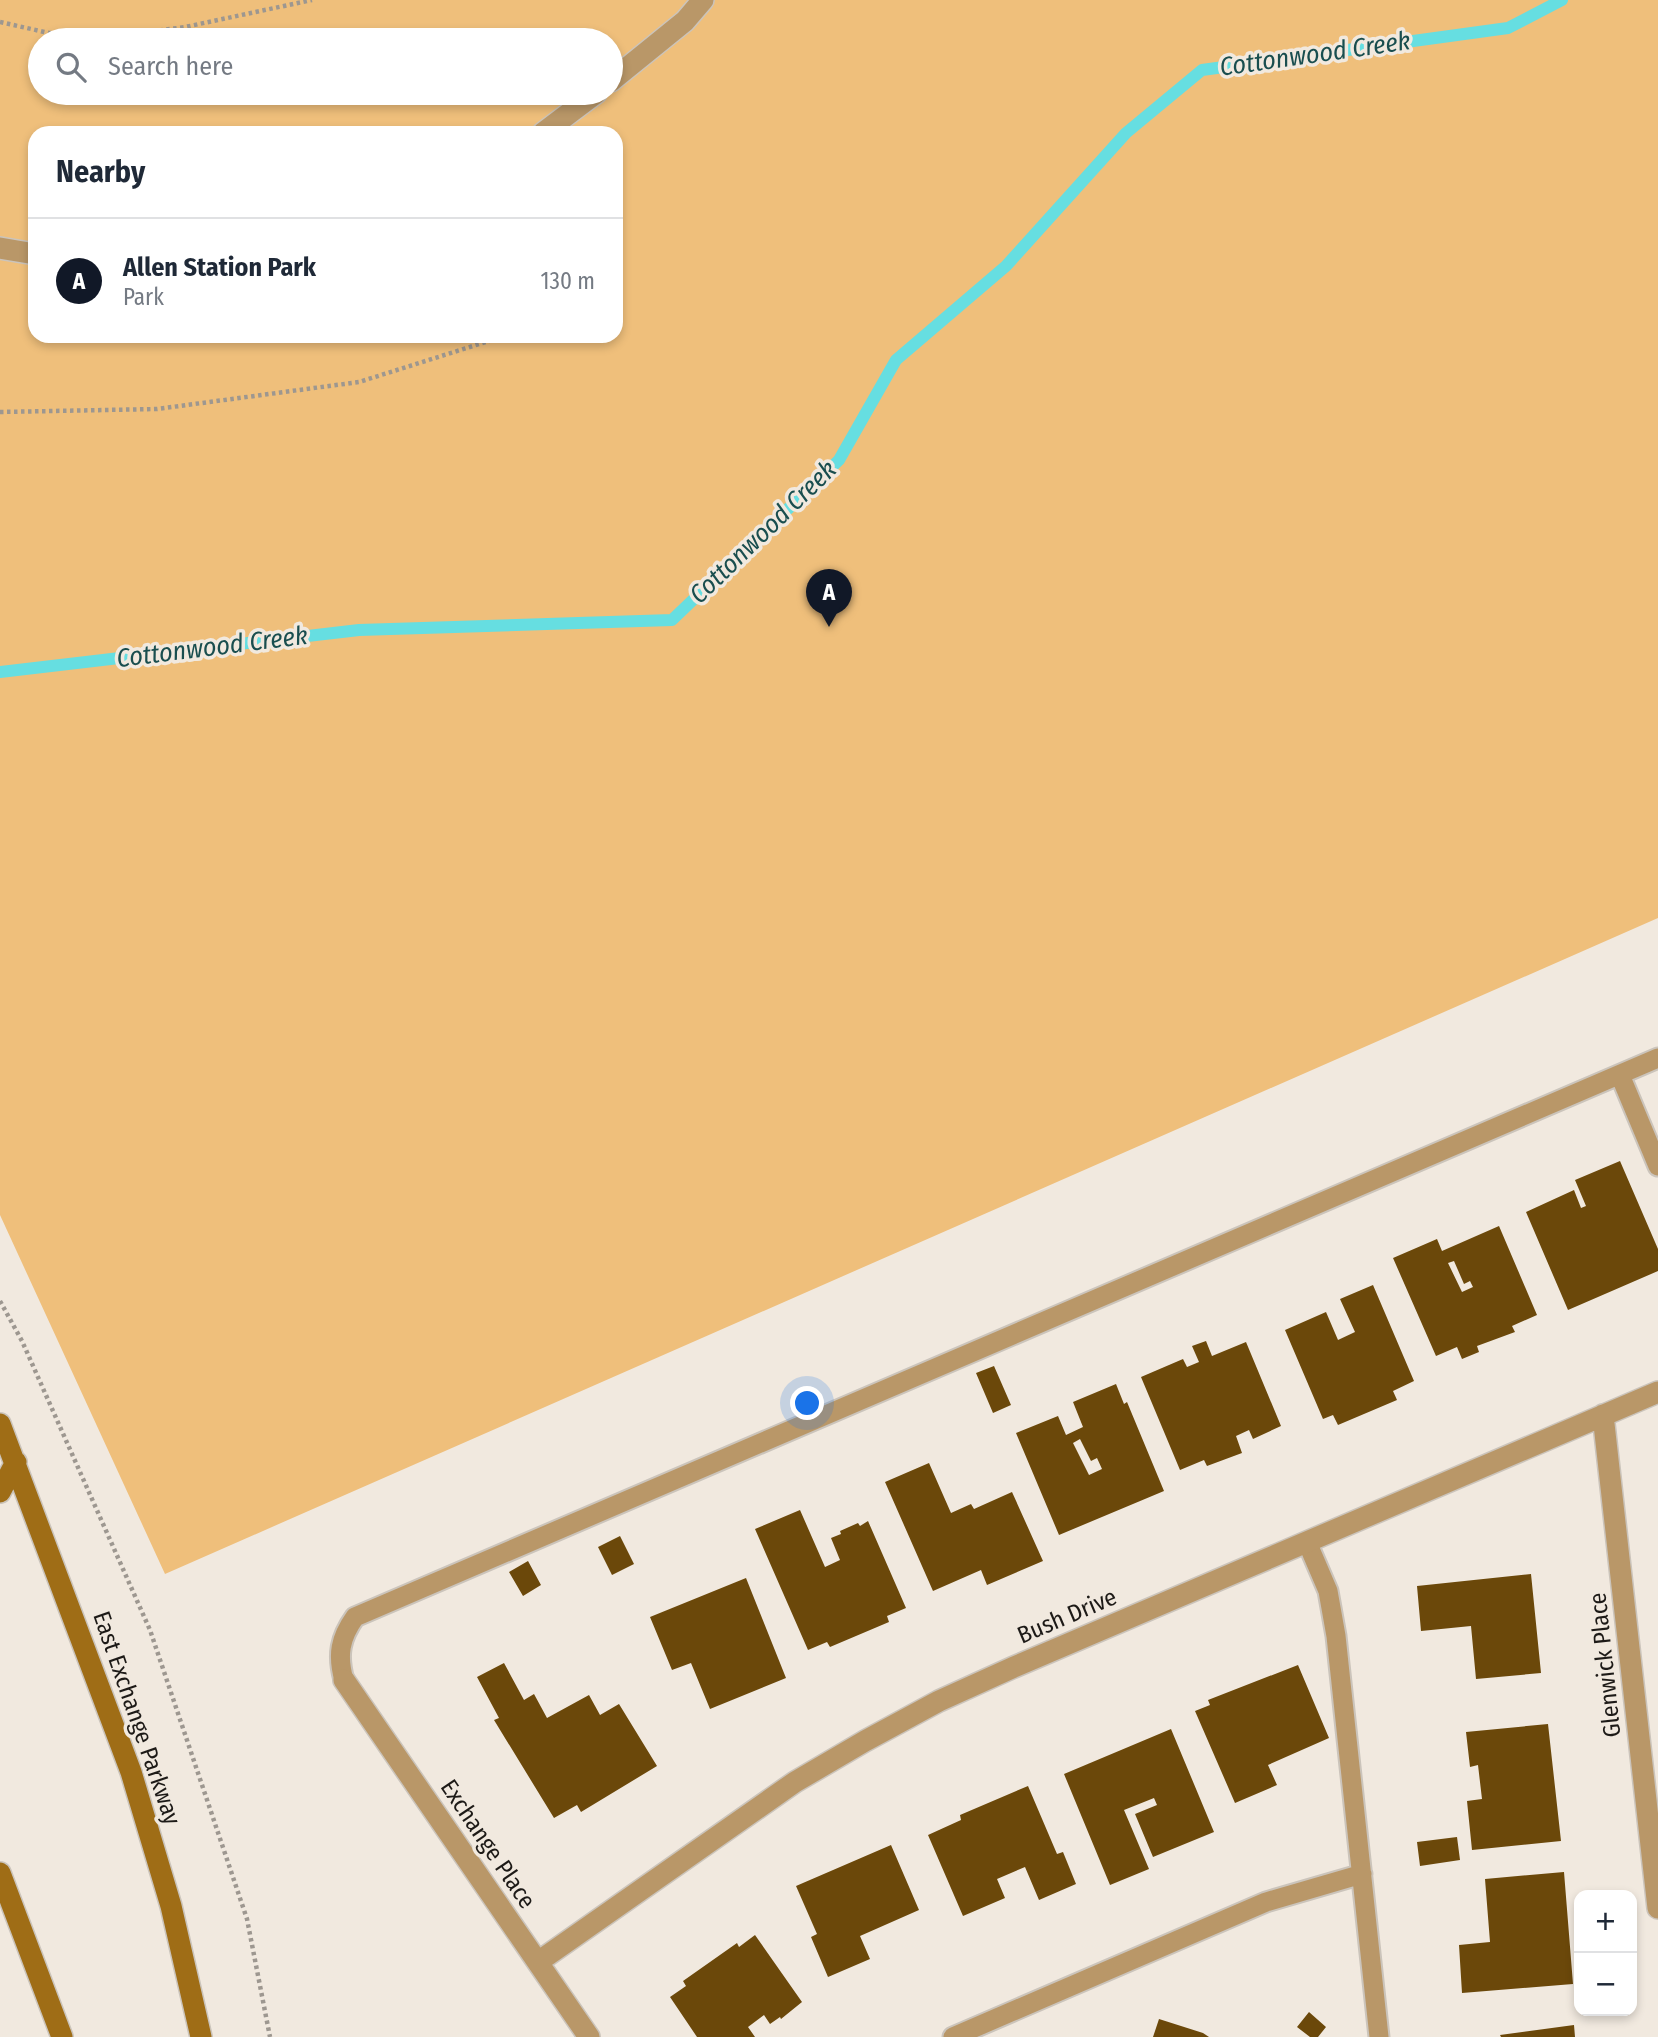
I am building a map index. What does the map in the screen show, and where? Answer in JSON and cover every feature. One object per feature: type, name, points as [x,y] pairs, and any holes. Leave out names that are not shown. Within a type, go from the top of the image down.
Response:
[{"type":"main road","name":"East Exchange Parkway","points":[[0,1424],[131,1772],[172,1906],[201,2037]]},
{"type":"main road","points":[[0,1492],[16,1462]]},
{"type":"main road","points":[[0,1873],[62,2037]]},
{"type":"street","points":[[623,71],[685,21],[703,0]]},
{"type":"street","points":[[552,126],[580,105]]},
{"type":"street","points":[[0,248],[28,253]]},
{"type":"street","name":"Bush Drive","points":[[538,1962],[795,1782],[939,1701],[1658,1392]]},
{"type":"street","name":"Glenwick Place","points":[[1603,1415],[1658,1908]]},
{"type":"street","name":"Exchange Place","points":[[344,1680],[589,2037]]},
{"type":"lane","points":[[344,1680],[339,1663],[340,1646],[345,1631],[355,1617],[1658,1058]]},
{"type":"lane","points":[[1620,1075],[1658,1166]]},
{"type":"lane","points":[[1307,1542],[1328,1591],[1336,1636],[1379,2037]]},
{"type":"lane","points":[[953,2037],[1266,1902],[1362,1874]]},
{"type":"path","points":[[178,28],[312,0]]},
{"type":"path","points":[[0,22],[28,28]]},
{"type":"path","points":[[0,412],[157,409],[359,382],[482,343]]},
{"type":"path","points":[[0,1301],[22,1340],[150,1630],[247,1919],[270,2037]]},
{"type":"shaded area","points":[[0,0],[1658,0],[1658,918],[165,1574],[0,1215]]},
{"type":"building","points":[[1620,1161],[1658,1249],[1658,1271],[1568,1310],[1526,1212],[1574,1190],[1581,1208],[1586,1206],[1575,1180]]},
{"type":"building","points":[[1499,1226],[1537,1315],[1512,1326],[1515,1332],[1477,1346],[1479,1352],[1462,1359],[1457,1347],[1436,1356],[1393,1258],[1437,1239],[1442,1251]],"holes":[[[1454,1261],[1464,1284],[1470,1281],[1473,1287],[1462,1292],[1448,1263]]]},
{"type":"building","points":[[1373,1285],[1414,1381],[1393,1391],[1397,1400],[1338,1425],[1333,1415],[1323,1419],[1285,1330],[1326,1312],[1338,1340],[1355,1332],[1340,1299]]},
{"type":"building","points":[[1206,1341],[1212,1356],[1246,1342],[1281,1426],[1253,1439],[1249,1430],[1236,1436],[1242,1453],[1207,1466],[1204,1460],[1180,1470],[1141,1377],[1183,1359],[1187,1367],[1199,1362],[1192,1346]]},
{"type":"building","points":[[994,1366],[1011,1405],[993,1413],[976,1373]]},
{"type":"building","points":[[1116,1384],[1124,1404],[1127,1402],[1164,1491],[1059,1535],[1016,1433],[1058,1416],[1066,1435],[1083,1427],[1073,1402]],"holes":[[[1080,1439],[1091,1461],[1097,1458],[1102,1469],[1089,1475],[1073,1443]]]},
{"type":"building","points":[[929,1463],[951,1513],[971,1504],[974,1509],[1012,1492],[1043,1561],[987,1585],[981,1570],[933,1591],[885,1482]]},
{"type":"building","points":[[800,1510],[825,1567],[840,1560],[831,1538],[841,1534],[840,1531],[868,1521],[906,1608],[887,1616],[889,1622],[830,1647],[827,1642],[808,1650],[755,1529]]},
{"type":"building","points":[[620,1536],[634,1564],[612,1575],[598,1547]]},
{"type":"building","points":[[528,1561],[541,1585],[523,1596],[509,1572]]},
{"type":"building","points":[[1531,1574],[1541,1673],[1476,1679],[1471,1626],[1421,1631],[1417,1586]]},
{"type":"building","points":[[746,1578],[786,1678],[710,1709],[691,1663],[672,1670],[650,1617]]},
{"type":"building","points":[[504,1663],[524,1700],[534,1694],[547,1718],[589,1695],[600,1715],[619,1704],[657,1766],[581,1812],[577,1805],[554,1818],[494,1720],[499,1718],[477,1677]]},
{"type":"building","points":[[1298,1665],[1329,1738],[1268,1765],[1277,1785],[1235,1803],[1195,1711],[1210,1705],[1208,1700]]},
{"type":"building","points":[[1548,1724],[1561,1841],[1472,1850],[1467,1801],[1482,1799],[1478,1765],[1470,1767],[1466,1732]]},
{"type":"building","points":[[1171,1729],[1214,1832],[1153,1857],[1135,1814],[1157,1805],[1154,1798],[1124,1810],[1149,1869],[1110,1885],[1064,1774]]},
{"type":"building","points":[[1028,1786],[1057,1854],[1063,1852],[1076,1884],[1039,1900],[1025,1867],[997,1879],[1005,1898],[963,1916],[928,1835],[961,1820],[960,1815]]},
{"type":"building","points":[[1457,1837],[1460,1860],[1420,1866],[1417,1842]]},
{"type":"building","points":[[891,1845],[919,1910],[860,1936],[870,1959],[828,1977],[811,1937],[817,1934],[796,1886]]},
{"type":"building","points":[[1564,1872],[1573,1984],[1462,1993],[1459,1945],[1490,1942],[1485,1879]]},
{"type":"building","points":[[755,1935],[802,2002],[781,2019],[780,2017],[770,2024],[764,2015],[748,2027],[755,2037],[697,2037],[670,1997],[686,1986],[683,1981],[737,1943],[739,1947]]},
{"type":"building","points":[[1309,2012],[1326,2027],[1318,2037],[1310,2037],[1297,2027]]},
{"type":"building","points":[[1159,2019],[1203,2033],[1209,2037],[1153,2037]]},
{"type":"building","points":[[1574,2025],[1575,2037],[1500,2035]]},
{"type":"waterway","name":"Cottonwood Creek","points":[[0,672],[359,630],[672,620],[839,460],[896,360],[1006,266],[1126,133],[1202,70],[1508,28],[1562,0]]},
{"type":"place","name":"Allen Station Park","points":[[829,627]]}]
